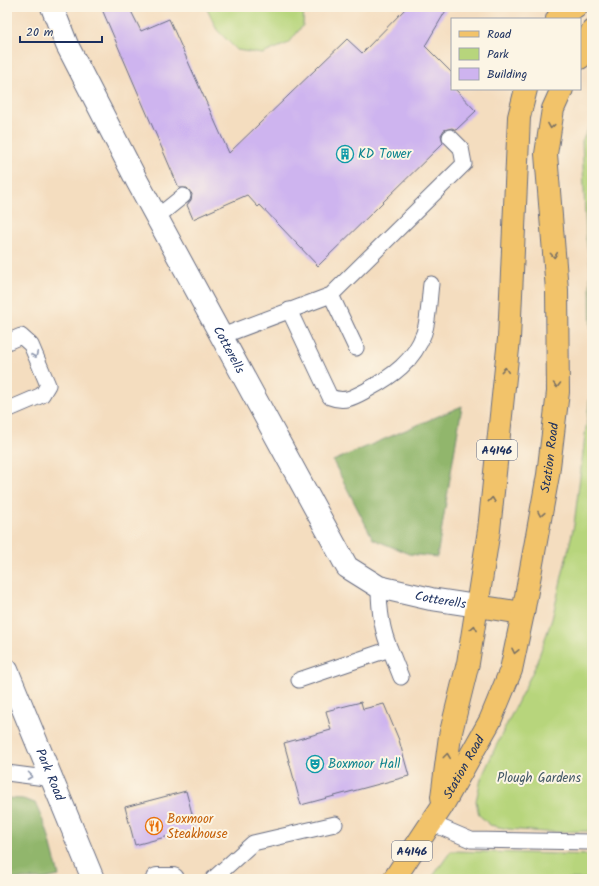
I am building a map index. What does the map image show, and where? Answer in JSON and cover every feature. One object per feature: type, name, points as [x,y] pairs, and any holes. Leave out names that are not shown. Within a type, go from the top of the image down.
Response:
[{"type":"main road","points":[[559,18],[576,7]]},
{"type":"main road","points":[[581,56],[592,31]]},
{"type":"main road","name":"Station Road","points":[[436,816],[450,736],[468,663],[489,530],[509,339],[519,117],[526,90]]},
{"type":"main road","name":"Station Road","points":[[394,879],[436,816],[490,721],[511,670],[548,475],[558,392],[557,290],[546,154],[553,108],[562,90]]},
{"type":"main road","points":[[478,606],[523,613]]},
{"type":"street","name":"Cotterells","points":[[52,7],[67,45],[157,217],[347,567],[379,587],[431,599],[478,606]]},
{"type":"street","name":"Park Road","points":[[7,670],[93,879]]},
{"type":"street","points":[[157,879],[173,879]]},
{"type":"lane","points":[[222,336],[331,295],[464,164],[461,148],[450,137]]},
{"type":"lane","points":[[157,217],[183,196]]},
{"type":"lane","points":[[289,310],[330,397],[338,400],[348,400],[389,378],[409,361],[424,332],[431,284]]},
{"type":"lane","points":[[331,295],[356,348]]},
{"type":"lane","points":[[7,342],[21,336],[31,345],[48,385],[42,395],[7,410]]},
{"type":"lane","points":[[379,587],[379,613],[386,640],[400,677]]},
{"type":"lane","points":[[299,680],[390,649]]},
{"type":"lane","points":[[7,773],[53,779]]},
{"type":"lane","points":[[436,816],[471,840],[592,842]]},
{"type":"lane","points":[[213,879],[253,843],[335,824]]},
{"type":"green space","points":[[206,7],[304,7],[303,25],[289,43],[262,54],[237,50],[217,30]]},
{"type":"green space","name":"Plough Gardens","points":[[592,121],[592,831],[544,832],[508,829],[490,825],[479,815],[476,801],[481,779],[535,667],[552,619],[574,525],[591,387],[590,265],[586,239],[582,141]]},
{"type":"green space","points":[[462,406],[437,557],[409,554],[373,539],[333,461]]},
{"type":"green space","points":[[7,798],[23,799],[35,803],[47,830],[59,876],[45,879],[7,879]]},
{"type":"green space","points":[[451,851],[592,855],[592,879],[431,879]]},
{"type":"building","name":"KD Tower","points":[[101,7],[129,7],[141,31],[169,19],[229,153],[347,39],[362,53],[407,7],[448,7],[425,46],[451,72],[451,90],[456,90],[476,111],[456,130],[452,128],[444,130],[441,135],[443,143],[318,266],[260,205],[258,207],[247,195],[193,219],[187,205],[191,200],[192,194],[187,188],[179,188]]},
{"type":"building","points":[[361,702],[363,709],[384,704],[399,740],[409,776],[301,805],[284,743],[331,730],[326,711]]},
{"type":"building","points":[[186,791],[196,829],[135,845],[125,807]]},
{"type":"place","name":"KD Tower","points":[[345,154]]},
{"type":"place","name":"Boxmoor Hall","points":[[315,764]]},
{"type":"place","name":"Boxmoor Steakhouse","points":[[154,826]]}]
